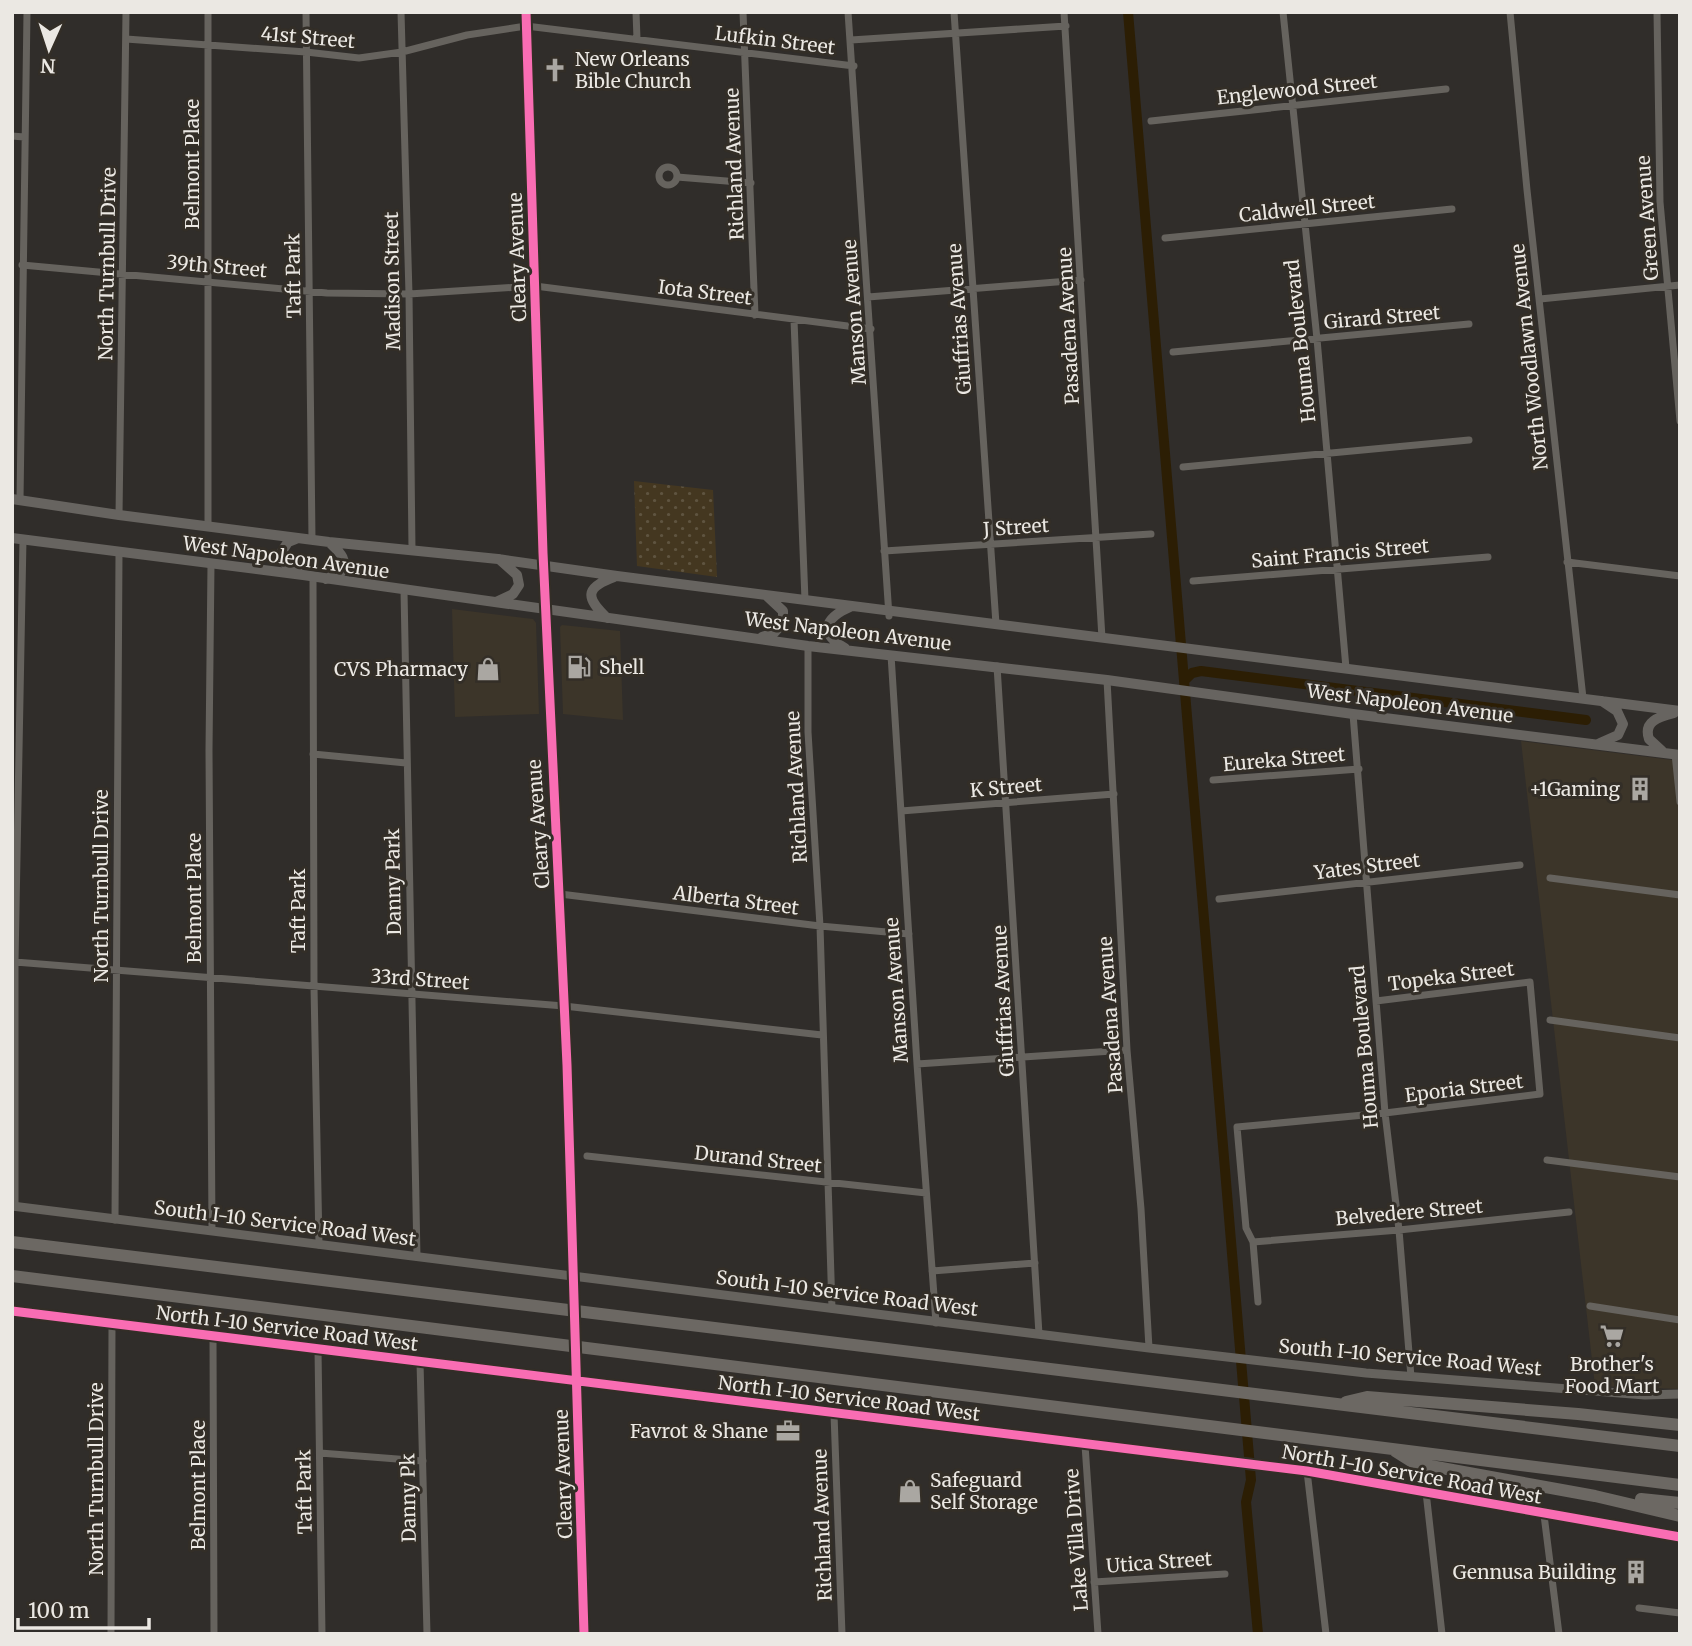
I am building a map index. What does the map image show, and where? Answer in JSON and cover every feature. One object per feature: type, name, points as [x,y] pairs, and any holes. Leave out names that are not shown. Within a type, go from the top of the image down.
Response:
[{"type":"highway","points":[[12,1242],[1680,1446]]},
{"type":"highway","points":[[12,1276],[1680,1485]]},
{"type":"highway","points":[[1339,1404],[1367,1396],[1680,1425]]},
{"type":"highway","points":[[1389,1448],[1414,1463],[1595,1496],[1680,1516]]},
{"type":"highway","points":[[1595,1496],[1680,1503]]},
{"type":"main road","name":"West Napoleon Avenue","points":[[16,499],[298,538],[498,559],[888,613],[996,624],[1680,711]]},
{"type":"main road","points":[[298,538],[288,542],[281,553],[282,561],[308,576]]},
{"type":"main road","name":"West Napoleon Avenue","points":[[18,539],[308,576],[808,646],[997,666],[1673,754]]},
{"type":"main road","points":[[326,579],[341,572],[344,561],[343,555],[329,541]]},
{"type":"main road","points":[[494,603],[513,594],[519,585],[517,575],[498,559]]},
{"type":"main road","points":[[607,619],[592,601],[591,595],[597,584],[617,576]]},
{"type":"main road","points":[[759,638],[774,633],[783,623],[783,611],[766,595]]},
{"type":"main road","points":[[850,650],[836,642],[827,628],[833,616],[852,606]]},
{"type":"main road","points":[[1597,744],[1618,735],[1623,724],[1617,711],[1601,700]]},
{"type":"main road","points":[[1673,754],[1649,739],[1648,726],[1659,717],[1680,711]]},
{"type":"street","points":[[16,499],[27,12]]},
{"type":"street","name":"North Turnbull Drive","points":[[119,515],[126,12]]},
{"type":"street","name":"Belmont Place","points":[[208,12],[208,526]]},
{"type":"street","name":"Taft Park","points":[[306,12],[313,539]]},
{"type":"street","name":"Madison Street","points":[[401,12],[409,294],[412,549]]},
{"type":"street","name":"Cleary Avenue","points":[[526,12],[551,770],[560,894],[567,1065],[584,1634]]},
{"type":"street","points":[[636,12],[637,39]]},
{"type":"street","name":"Richland Avenue","points":[[743,12],[755,315]]},
{"type":"street","name":"Manson Avenue","points":[[848,12],[854,65],[888,613]]},
{"type":"street","name":"Giuffrias Avenue","points":[[954,12],[996,624]]},
{"type":"street","name":"Pasadena Avenue","points":[[1064,12],[1102,638]]},
{"type":"street","name":"Houma Boulevard","points":[[1283,12],[1317,339],[1346,668]]},
{"type":"street","name":"North Woodlawn Avenue","points":[[1510,12],[1583,698]]},
{"type":"street","name":"Green Avenue","points":[[1657,12],[1658,140],[1667,286],[1680,421]]},
{"type":"street","name":"41st Street","points":[[126,39],[359,58],[402,52],[467,36],[526,26]]},
{"type":"street","name":"Lufkin Street","points":[[526,26],[854,65]]},
{"type":"street","points":[[851,40],[1066,26]]},
{"type":"street","name":"Englewood Street","points":[[1151,121],[1446,89]]},
{"type":"street","points":[[12,136],[24,137]]},
{"type":"street","points":[[677,177],[751,183]]},
{"type":"street","name":"Caldwell Street","points":[[1165,239],[1452,209]]},
{"type":"street","name":"39th Street","points":[[22,265],[308,289],[327,293],[409,294],[535,286]]},
{"type":"street","points":[[869,297],[1082,280]]},
{"type":"street","points":[[1539,299],[1680,285]]},
{"type":"street","name":"Iota Street","points":[[535,286],[871,330]]},
{"type":"street","points":[[794,320],[805,600]]},
{"type":"street","name":"Girard Street","points":[[1173,352],[1469,324]]},
{"type":"street","points":[[1183,467],[1469,440]]},
{"type":"street","name":"J Street","points":[[884,551],[1150,534]]},
{"type":"street","points":[[13,1206],[18,539]]},
{"type":"street","name":"North Turnbull Drive","points":[[115,1220],[119,553]]},
{"type":"street","name":"Saint Francis Street","points":[[1194,581],[1488,557]]},
{"type":"street","points":[[1567,562],[1680,576]]},
{"type":"street","name":"Belmont Place","points":[[211,564],[209,750],[212,1231]]},
{"type":"street","name":"Taft Park","points":[[308,576],[319,1245]]},
{"type":"street","name":"Danny Park","points":[[404,591],[417,1257]]},
{"type":"street","name":"Richland Avenue","points":[[808,646],[808,732],[820,926],[822,1035]]},
{"type":"street","name":"Manson Avenue","points":[[891,655],[916,1064],[936,1323]]},
{"type":"street","name":"Giuffrias Avenue","points":[[997,666],[1039,1334]]},
{"type":"street","name":"Pasadena Avenue","points":[[1107,680],[1127,1050],[1141,1209],[1149,1348]]},
{"type":"street","name":"Houma Boulevard","points":[[1353,714],[1385,1113],[1399,1230],[1411,1377]]},
{"type":"street","points":[[313,754],[407,763]]},
{"type":"street","points":[[1673,754],[1680,802]]},
{"type":"street","name":"Eureka Street","points":[[1213,780],[1359,769]]},
{"type":"street","name":"K Street","points":[[901,811],[1114,794]]},
{"type":"street","name":"Yates Street","points":[[1219,899],[1520,865]]},
{"type":"street","points":[[1550,878],[1680,895]]},
{"type":"street","name":"Alberta Street","points":[[560,894],[820,926],[909,934]]},
{"type":"street","name":"33rd Street","points":[[15,962],[564,1006],[822,1035]]},
{"type":"street","name":"Topeka Street","points":[[1376,1001],[1530,982],[1540,1094]]},
{"type":"street","points":[[1550,1020],[1680,1038]]},
{"type":"street","points":[[822,1035],[832,1309]]},
{"type":"street","points":[[916,1064],[1127,1050]]},
{"type":"street","name":"Eporia Street","points":[[1253,1242],[1246,1228],[1237,1127],[1385,1113],[1540,1094]]},
{"type":"street","name":"Durand Street","points":[[587,1156],[926,1193]]},
{"type":"street","points":[[1546,1160],[1680,1177]]},
{"type":"street","name":"South I-10 Service Road West","points":[[13,1206],[936,1323],[1260,1361],[1411,1377],[1645,1395],[1680,1394]]},
{"type":"street","name":"Belvedere Street","points":[[1253,1242],[1569,1212]]},
{"type":"street","points":[[1253,1242],[1258,1302]]},
{"type":"street","points":[[932,1271],[1035,1263]]},
{"type":"street","points":[[1590,1306],[1680,1320]]},
{"type":"street","name":"North I-10 Service Road West","points":[[12,1311],[1307,1471],[1680,1537]]},
{"type":"street","name":"North Turnbull Drive","points":[[111,1634],[112,1324]]},
{"type":"street","name":"Belmont Place","points":[[213,1336],[214,1634]]},
{"type":"street","name":"Taft Park","points":[[318,1349],[321,1634]]},
{"type":"street","name":"Danny Pk","points":[[421,1362],[427,1634]]},
{"type":"street","name":"Richland Avenue","points":[[834,1414],[842,1634]]},
{"type":"street","name":"Lake Villa Drive","points":[[1085,1445],[1098,1634]]},
{"type":"street","points":[[320,1453],[423,1461]]},
{"type":"street","points":[[1307,1471],[1326,1634]]},
{"type":"street","points":[[1426,1492],[1442,1634]]},
{"type":"street","points":[[1545,1515],[1559,1634]]},
{"type":"street","name":"Utica Street","points":[[1094,1582],[1226,1574]]},
{"type":"street","points":[[1639,1608],[1680,1613]]},
{"type":"shaded area","points":[[634,481],[713,490],[717,577],[637,566]]},
{"type":"shaded area","points":[[452,609],[533,619],[536,623],[539,714],[455,717]]},
{"type":"shaded area","points":[[562,625],[620,631],[623,720],[563,714]]},
{"type":"shaded area","points":[[1521,741],[1680,761],[1680,1389],[1595,1386]]},
{"type":"waterway","points":[[1128,12],[1251,1480],[1246,1502],[1258,1634]]},
{"type":"waterway","points":[[1184,681],[1192,673],[1201,671],[1586,720]]},
{"type":"cycle path","points":[[526,12],[543,553],[567,1065],[584,1634]]},
{"type":"cycle path","points":[[12,1311],[1307,1471],[1680,1537]]},
{"type":"place","name":"New Orleans Bible Church","points":[[555,70]]},
{"type":"place","name":"Shell","points":[[579,667]]},
{"type":"place","name":"CVS Pharmacy","points":[[488,669]]},
{"type":"place","name":"+1Gaming","points":[[1640,789]]},
{"type":"place","name":"Brother's Food Mart","points":[[1612,1336]]},
{"type":"place","name":"Favrot & Shane","points":[[788,1431]]},
{"type":"place","name":"Safeguard Self Storage","points":[[910,1491]]},
{"type":"place","name":"Gennusa Building","points":[[1636,1572]]}]
